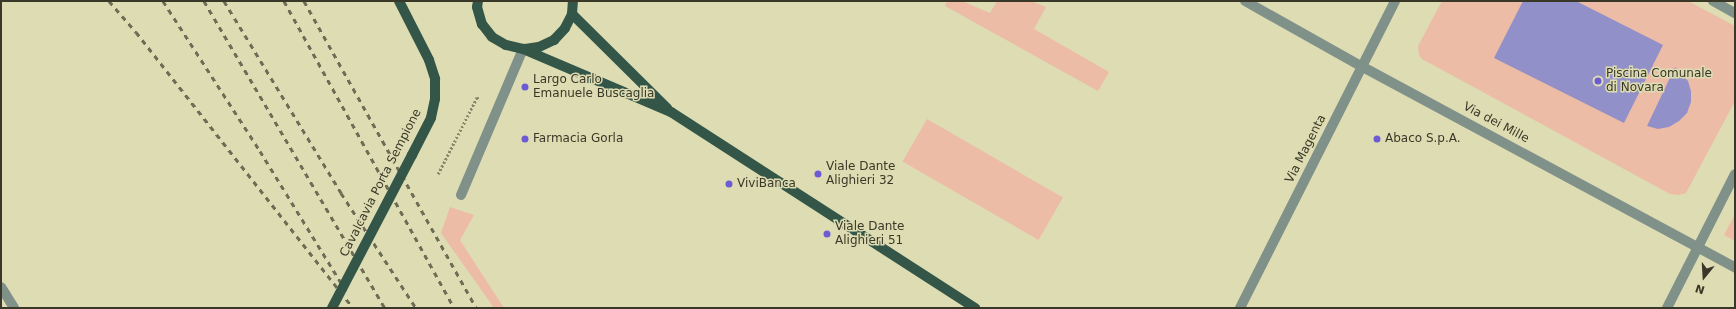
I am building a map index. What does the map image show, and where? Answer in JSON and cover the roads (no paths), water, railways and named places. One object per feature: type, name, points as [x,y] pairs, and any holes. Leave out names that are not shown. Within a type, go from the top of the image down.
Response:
[{"type":"main road","name":"Cavalcavia Porta Sempione","points":[[332,308],[431,118],[435,99],[435,79],[429,60],[400,1]]},
{"type":"main road","points":[[478,1],[482,24],[492,37],[506,45],[523,49],[671,112],[975,308]]},
{"type":"main road","points":[[523,49],[539,47],[554,40],[565,28],[572,14],[573,1]]},
{"type":"main road","points":[[572,14],[671,112]]},
{"type":"street","name":"Via dei Mille","points":[[1245,1],[1362,66],[1735,267]]},
{"type":"street","name":"Via Magenta","points":[[1240,308],[1395,1]]},
{"type":"street","points":[[1713,1],[1735,13]]},
{"type":"street","points":[[461,195],[523,49]]},
{"type":"street","points":[[1667,308],[1735,174]]},
{"type":"street","points":[[1,287],[14,308]]},
{"type":"water","points":[[1523,1],[1576,1],[1663,45],[1624,123],[1494,58]]},
{"type":"water","points":[[1675,67],[1688,81],[1691,91],[1691,102],[1687,113],[1679,121],[1669,127],[1658,129],[1647,126]]},
{"type":"railway","points":[[109,1],[136,32],[353,308]]},
{"type":"railway","points":[[163,1],[260,151],[346,291]]},
{"type":"railway","points":[[204,1],[385,308]]},
{"type":"railway","points":[[224,1],[341,193],[416,308]]},
{"type":"railway","points":[[284,1],[454,308]]},
{"type":"railway","points":[[304,1],[476,308]]},
{"type":"place","name":"Piscina Comunale di Novara","points":[[1598,81]]},
{"type":"place","name":"Largo Carlo Emanuele Buscaglia","points":[[525,87]]},
{"type":"place","name":"Farmacia Gorla","points":[[525,139]]},
{"type":"place","name":"Abaco S.p.A.","points":[[1377,139]]},
{"type":"place","name":"Viale Dante Alighieri 32","points":[[818,174]]},
{"type":"place","name":"ViviBanca","points":[[729,184]]},
{"type":"place","name":"Viale Dante Alighieri 51","points":[[827,234]]}]
